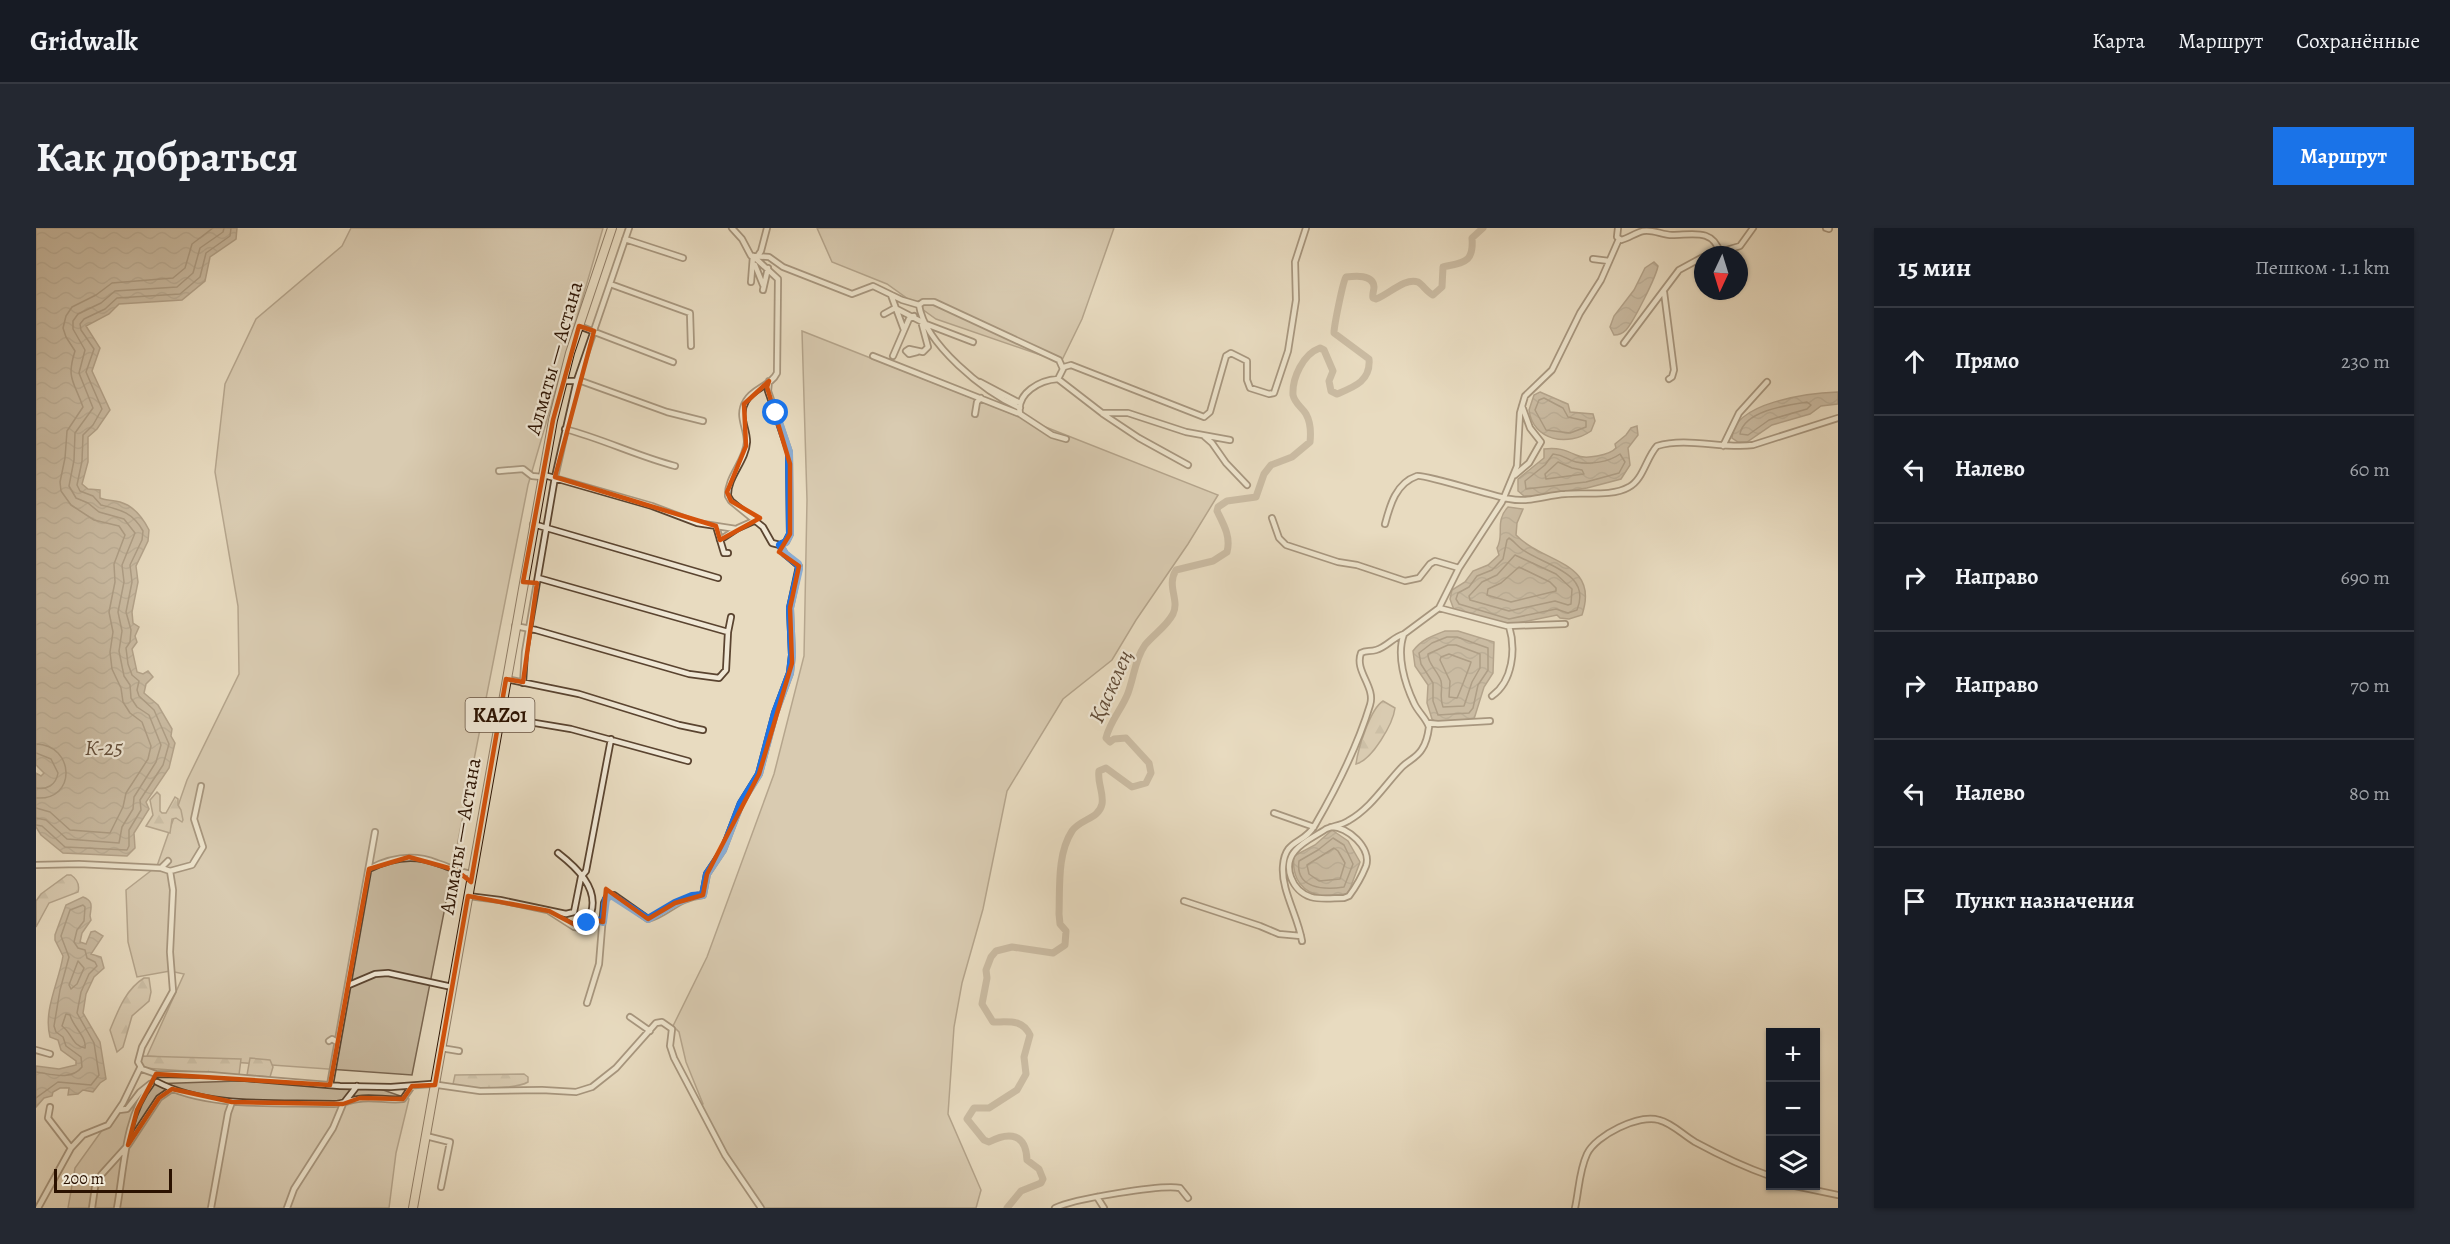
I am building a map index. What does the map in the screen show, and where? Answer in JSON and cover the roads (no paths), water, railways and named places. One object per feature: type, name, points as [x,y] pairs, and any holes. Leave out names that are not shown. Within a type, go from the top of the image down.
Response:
[{"type":"highway","name":"Алматы — Астана","points":[[412,1208],[542,476],[563,381],[612,228]]},
{"type":"street","points":[[523,683],[526,648],[540,580],[555,477],[565,429],[578,380],[629,228]]},
{"type":"street","points":[[587,1003],[599,964],[604,903],[609,896],[614,895],[648,919],[675,903],[704,894],[707,874],[723,850],[741,803],[759,774],[775,713],[790,673],[792,655],[790,608],[799,566],[785,554],[780,545],[770,541],[763,527],[756,520],[731,501],[727,492],[746,446],[741,416],[744,404],[752,393],[770,381],[777,373],[778,279],[768,268],[749,255],[742,239],[732,228]]},
{"type":"street","points":[[751,282],[755,258],[762,251],[767,228]]},
{"type":"street","points":[[1015,399],[1023,396],[1030,389],[1058,379],[1063,369],[1071,365],[1204,417],[1210,412],[1226,356],[1231,353],[1247,361],[1247,380],[1250,388],[1269,394],[1274,393],[1288,351],[1296,300],[1295,262],[1306,228]]},
{"type":"street","points":[[1184,901],[1279,934],[1302,938],[1284,879],[1283,864],[1287,849],[1308,835],[1314,827],[1346,768],[1371,702],[1372,696],[1359,663],[1361,653],[1377,650],[1404,634],[1439,608],[1459,568],[1504,498],[1515,475],[1521,405],[1528,391],[1552,370],[1609,261],[1619,239],[1618,228]]},
{"type":"street","points":[[1740,246],[1753,228]]},
{"type":"street","points":[[1619,239],[1646,231],[1669,235],[1691,232],[1712,238],[1717,246]]},
{"type":"street","points":[[625,239],[682,258]]},
{"type":"street","points":[[755,258],[770,257],[783,267],[852,294],[873,286],[918,305],[930,302],[950,309],[1059,360],[1063,369]]},
{"type":"street","points":[[755,258],[763,287],[768,268]]},
{"type":"street","points":[[1593,259],[1609,261]]},
{"type":"street","points":[[1624,343],[1679,270],[1694,262]]},
{"type":"street","points":[[610,284],[690,313],[691,346]]},
{"type":"street","points":[[1664,292],[1674,370],[1669,378]]},
{"type":"street","points":[[891,295],[904,330]]},
{"type":"street","points":[[918,305],[918,312],[923,322],[955,364],[998,397],[1020,408],[1052,435],[1066,440]]},
{"type":"street","points":[[884,314],[895,308]]},
{"type":"street","points":[[895,308],[973,342]]},
{"type":"street","points":[[893,356],[904,330],[918,312]]},
{"type":"street","points":[[917,352],[923,352],[928,347],[923,322]]},
{"type":"street","points":[[579,326],[673,362]]},
{"type":"street","points":[[873,356],[981,398],[1020,408]]},
{"type":"street","points":[[1058,379],[1088,404],[1139,438],[1188,465]]},
{"type":"street","points":[[563,381],[578,380],[667,412],[703,421]]},
{"type":"street","points":[[770,381],[768,391],[787,444],[790,464],[790,534],[786,542],[780,545]]},
{"type":"street","points":[[979,382],[1015,399],[1020,408]]},
{"type":"street","points":[[1723,446],[1739,413],[1767,382]]},
{"type":"street","points":[[1020,408],[1023,396]]},
{"type":"street","points":[[975,414],[977,402],[981,398]]},
{"type":"street","points":[[1515,475],[1529,463],[1541,444],[1530,428],[1521,405]]},
{"type":"street","points":[[1103,414],[1128,413],[1186,432],[1230,440]]},
{"type":"street","points":[[1385,524],[1394,494],[1416,476],[1427,475],[1442,482],[1504,498],[1528,500],[1565,494],[1618,491],[1637,481],[1649,455],[1657,446],[1681,444],[1753,446],[1838,418]]},
{"type":"street","points":[[565,429],[605,440],[645,458],[675,466]]},
{"type":"street","points":[[1202,435],[1212,443],[1226,463],[1247,485]]},
{"type":"street","points":[[499,471],[523,470],[532,476],[555,477],[652,506],[692,521],[736,529]]},
{"type":"street","points":[[1272,518],[1279,538],[1286,545],[1405,581],[1419,578],[1435,561],[1459,568]]},
{"type":"street","points":[[720,540],[736,529],[756,520]]},
{"type":"street","points":[[533,524],[718,578]]},
{"type":"street","points":[[716,526],[724,553],[728,553]]},
{"type":"street","points":[[523,582],[540,580],[728,632]]},
{"type":"street","points":[[1439,608],[1509,626],[1565,624]]},
{"type":"street","points":[[516,622],[682,672],[714,679],[724,675],[726,670],[731,617]]},
{"type":"street","points":[[516,622],[531,620]]},
{"type":"street","points":[[1492,696],[1507,680],[1512,651],[1509,626]]},
{"type":"street","points":[[1331,827],[1340,827],[1351,834],[1360,844],[1366,862],[1351,893],[1344,898],[1312,897],[1292,882],[1290,861],[1297,848],[1331,827],[1348,822],[1375,799],[1403,765],[1418,755],[1429,732],[1428,723],[1414,703],[1403,669],[1401,646],[1404,634]]},
{"type":"street","points":[[512,646],[526,648]]},
{"type":"street","points":[[506,679],[579,694],[679,725],[703,730]]},
{"type":"street","points":[[500,717],[552,725],[688,761]]},
{"type":"street","points":[[1428,723],[1490,721]]},
{"type":"street","points":[[468,896],[500,900],[568,915],[574,912],[582,877],[586,871],[611,739]]},
{"type":"street","points":[[37,866],[79,864],[161,868],[170,871],[192,865],[203,847],[194,819],[201,786]]},
{"type":"street","points":[[1274,813],[1314,827]]},
{"type":"street","points":[[1348,822],[1351,834]]},
{"type":"street","points":[[330,1085],[375,832]]},
{"type":"street","points":[[549,911],[557,918],[578,928],[584,927],[594,905],[594,895],[582,877],[558,853]]},
{"type":"street","points":[[369,869],[409,857],[429,860],[459,872],[472,874]]},
{"type":"street","points":[[161,868],[168,861]]},
{"type":"street","points":[[119,1110],[140,1068],[138,1062],[142,1047],[174,986],[170,962],[173,890],[170,871]]},
{"type":"street","points":[[589,918],[603,922]]},
{"type":"street","points":[[349,985],[381,973],[394,973],[452,987]]},
{"type":"street","points":[[630,1017],[650,1031]]},
{"type":"street","points":[[140,1068],[156,1074],[210,1075],[330,1085],[435,1084],[480,1091],[581,1091],[598,1083],[616,1068],[656,1023],[662,1022],[672,1029],[670,1046],[674,1058],[724,1155],[760,1208]]},
{"type":"street","points":[[329,1041],[332,1039],[337,1042]]},
{"type":"street","points":[[441,1048],[459,1051]]},
{"type":"street","points":[[36,1050],[50,1054]]},
{"type":"street","points":[[117,1208],[128,1145],[137,1110],[154,1083],[156,1074]]},
{"type":"street","points":[[38,1208],[70,1148],[83,1135],[108,1125],[113,1114],[127,1109],[144,1087],[154,1083],[232,1102],[343,1104],[360,1098],[385,1100],[403,1098],[412,1086]]},
{"type":"street","points":[[287,1208],[294,1190],[333,1128],[343,1104],[357,1086]]},
{"type":"street","points":[[92,1208],[98,1180],[128,1145],[159,1098],[172,1089]]},
{"type":"street","points":[[212,1208],[228,1113],[232,1102]]},
{"type":"street","points":[[50,1107],[48,1118],[70,1148]]},
{"type":"street","points":[[1575,1208],[1581,1173],[1592,1146],[1609,1132],[1647,1119],[1664,1121],[1684,1136],[1732,1162],[1766,1175]]},
{"type":"street","points":[[426,1136],[450,1142],[457,1141]]},
{"type":"street","points":[[441,1187],[450,1142]]},
{"type":"street","points":[[1055,1208],[1076,1200],[1165,1187],[1180,1188],[1188,1198]]},
{"type":"street","points":[[1816,1190],[1838,1195]]},
{"type":"street","points":[[1097,1197],[1104,1208]]},
{"type":"water","name":"К-25","points":[[36,228],[237,228],[236,239],[210,257],[205,281],[182,300],[119,304],[109,314],[86,326],[100,348],[92,371],[110,410],[97,429],[88,437],[88,462],[82,484],[88,489],[100,490],[100,498],[130,506],[149,530],[148,541],[136,566],[138,582],[132,612],[133,623],[139,627],[135,636],[137,642],[132,649],[137,672],[143,674],[148,671],[153,677],[146,684],[144,693],[158,705],[172,729],[171,736],[175,743],[169,768],[146,802],[149,809],[134,833],[135,848],[127,856],[63,853],[41,835],[36,827],[36,773],[41,776],[44,773],[36,765]]},
{"type":"water","points":[[1654,262],[1658,266],[1639,309],[1626,330],[1614,335],[1610,327],[1614,316],[1634,290],[1645,268]]},
{"type":"water","points":[[1540,392],[1568,404],[1570,412],[1593,414],[1595,421],[1591,431],[1582,436],[1562,440],[1537,429],[1529,410],[1534,395]]},
{"type":"water","points":[[1838,392],[1838,404],[1821,406],[1810,414],[1772,425],[1747,442],[1738,442],[1732,438],[1736,426],[1745,416],[1759,408],[1792,398]]},
{"type":"water","points":[[1637,426],[1638,435],[1628,448],[1630,465],[1621,479],[1587,488],[1532,496],[1524,496],[1518,491],[1518,479],[1544,458],[1544,449],[1561,449],[1585,457],[1603,455],[1613,451],[1616,448],[1615,444],[1631,428]]},
{"type":"water","points":[[1508,507],[1523,509],[1517,523],[1516,535],[1528,545],[1566,566],[1583,584],[1585,597],[1582,615],[1569,619],[1560,618],[1557,615],[1508,625],[1454,610],[1450,599],[1452,590],[1465,582],[1473,571],[1488,565],[1499,555],[1497,548],[1500,523]]},
{"type":"water","points":[[1445,631],[1458,631],[1494,642],[1493,673],[1484,687],[1474,719],[1436,722],[1432,719],[1427,703],[1428,685],[1415,666],[1413,651],[1423,641]]},
{"type":"water","points":[[1332,830],[1348,841],[1360,862],[1348,894],[1319,895],[1300,884],[1295,873],[1294,856],[1315,845]]},
{"type":"water","points":[[83,897],[90,902],[91,920],[82,933],[80,942],[86,944],[91,932],[95,931],[103,936],[91,954],[101,957],[104,968],[94,977],[86,994],[83,1013],[100,1042],[106,1079],[93,1092],[83,1090],[78,1094],[68,1095],[69,1088],[60,1088],[53,1092],[52,1096],[44,1098],[36,1107],[36,1066],[59,1069],[76,1065],[76,1061],[61,1050],[58,1040],[50,1037],[48,1027],[52,996],[63,956],[55,935],[66,905]]},
{"type":"waterway","name":"Қаскелең","points":[[1007,1208],[1021,1191],[1041,1183],[1043,1179],[1039,1169],[1027,1160],[1024,1145],[1020,1140],[1010,1136],[989,1142],[984,1140],[967,1119],[974,1108],[989,1108],[1017,1090],[1026,1074],[1024,1057],[1030,1035],[1019,1024],[993,1022],[982,1004],[987,978],[986,970],[996,951],[1012,947],[1053,953],[1065,945],[1066,931],[1060,924],[1059,914],[1064,850],[1075,827],[1100,809],[1102,800],[1099,771],[1106,768],[1132,787],[1146,783],[1151,773],[1149,763],[1126,738],[1114,739],[1110,742],[1106,738],[1128,693],[1142,650],[1173,614],[1175,609],[1173,576],[1176,570],[1213,561],[1227,552],[1227,536],[1217,511],[1218,507],[1227,501],[1256,497],[1264,474],[1271,465],[1292,457],[1310,442],[1308,417],[1293,395],[1294,381],[1308,355],[1320,348],[1324,350],[1333,371],[1329,381],[1331,391],[1337,394],[1355,386],[1367,373],[1369,359],[1334,333],[1346,277],[1363,277],[1370,280],[1374,287],[1373,298],[1376,299],[1402,284],[1413,281],[1418,282],[1433,295],[1442,287],[1443,267],[1466,260],[1471,252],[1472,238],[1483,228]]}]
